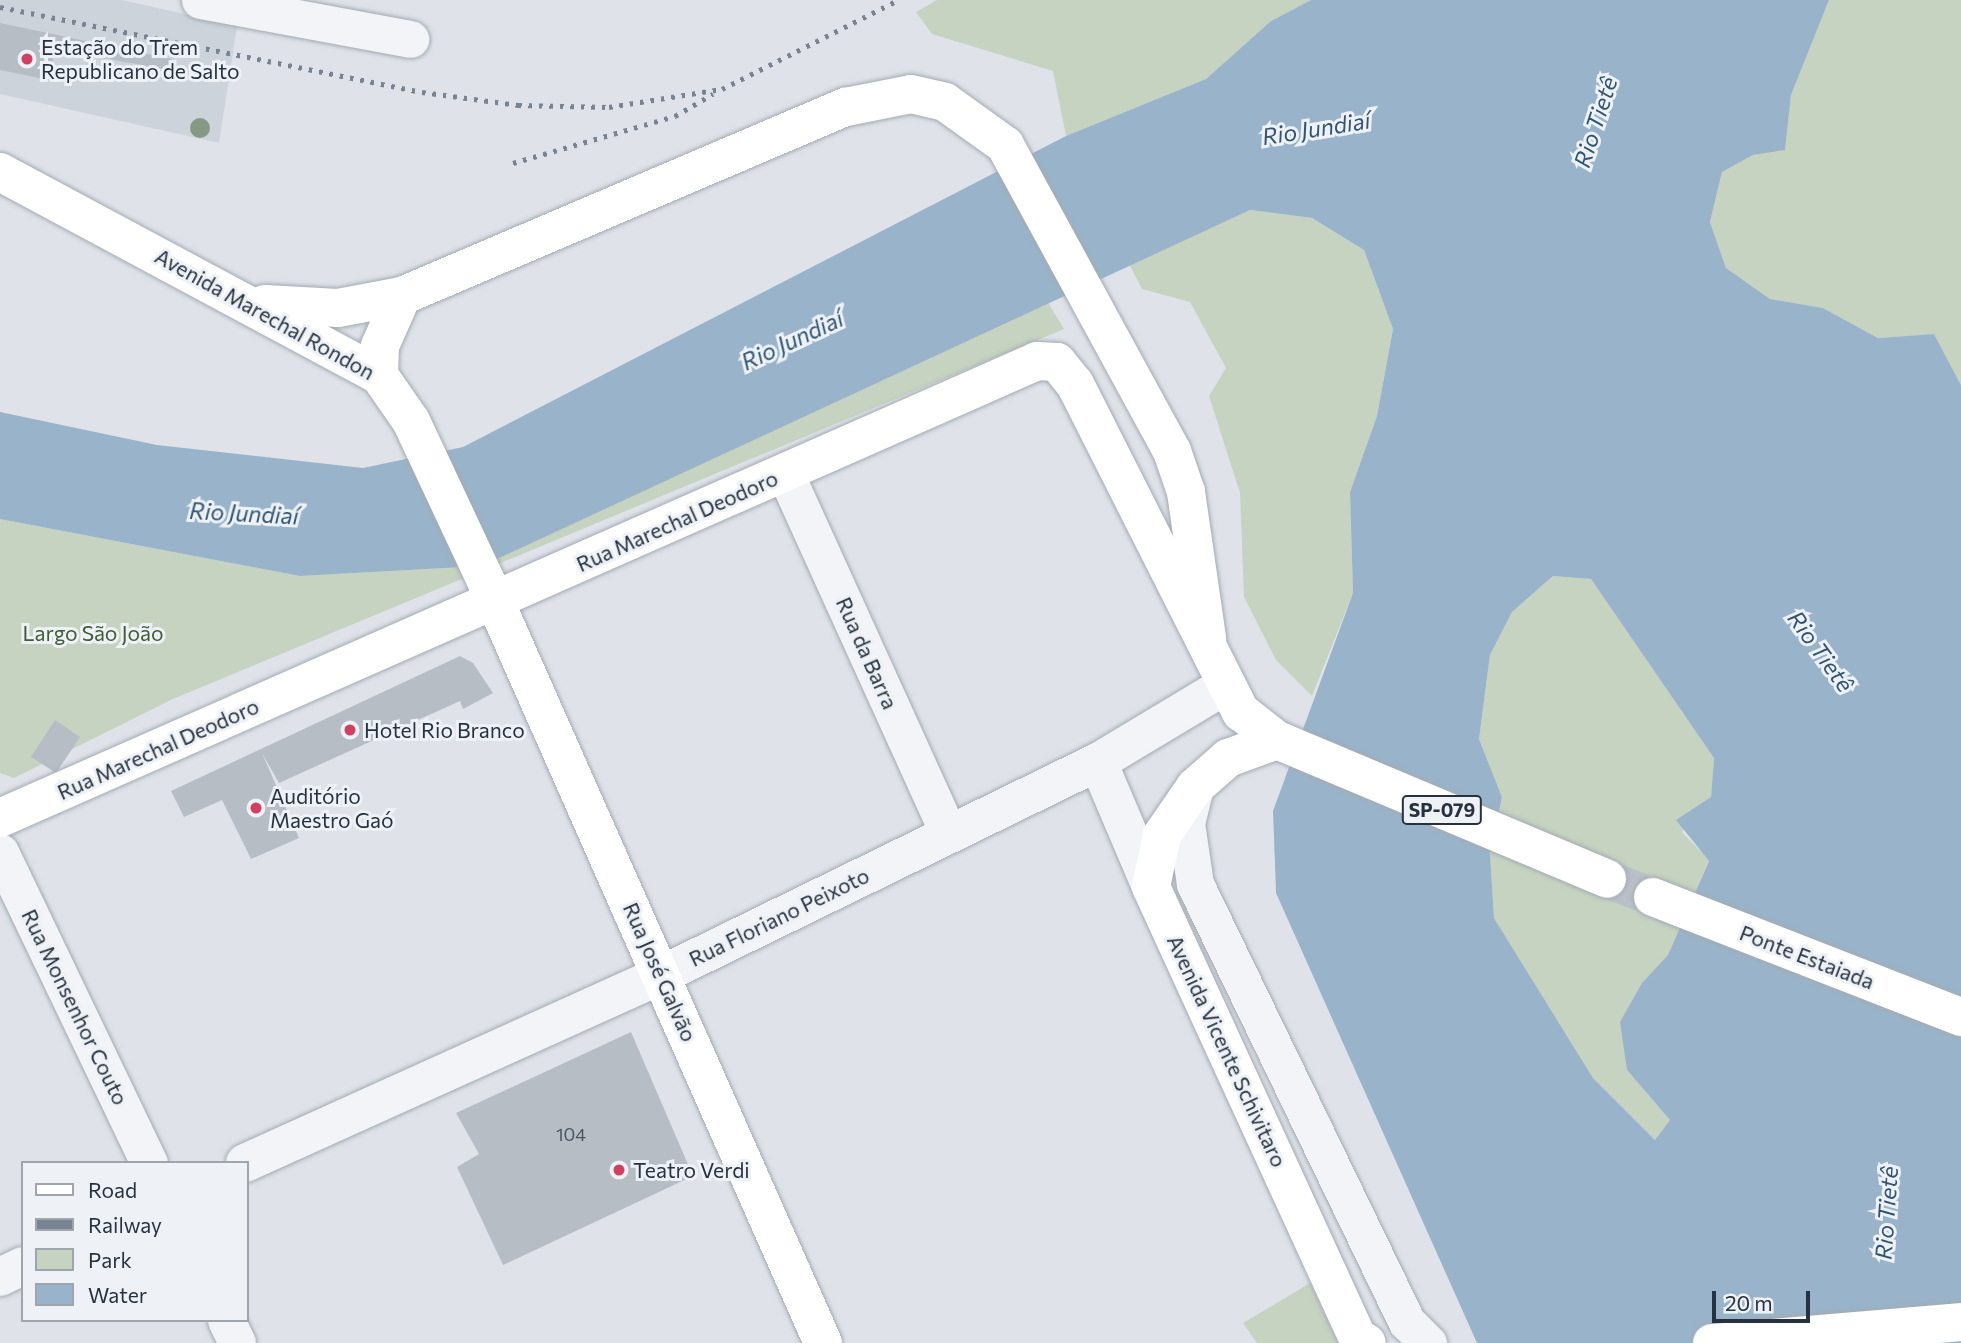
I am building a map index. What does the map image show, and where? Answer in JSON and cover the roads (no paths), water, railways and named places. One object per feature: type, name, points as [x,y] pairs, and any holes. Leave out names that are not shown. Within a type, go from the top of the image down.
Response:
[{"type":"main road","name":"Rua Marechal Deodoro","points":[[402,296],[877,97],[911,94],[944,102],[1005,145],[1096,304],[1186,492],[1208,648]]},
{"type":"main road","name":"Avenida Marechal Rondon","points":[[0,172],[249,302],[379,375],[411,421],[491,591]]},
{"type":"main road","points":[[249,302],[338,308],[402,296]]},
{"type":"main road","points":[[379,375],[384,334],[402,296]]},
{"type":"main road","name":"Rua Marechal Deodoro","points":[[0,818],[491,591],[785,473],[1037,361],[1058,362],[1075,384],[1241,712],[1277,740]]},
{"type":"main road","name":"Rua José Galvão","points":[[491,591],[823,1343]]},
{"type":"main road","points":[[1151,887],[1162,835],[1195,787],[1228,758],[1277,740]]},
{"type":"main road","name":"SP-079","points":[[1277,740],[1607,879]]},
{"type":"main road","name":"Avenida Vicente Schivitaro","points":[[1151,887],[1362,1341]]},
{"type":"main road","name":"Ponte Estaiada","points":[[1653,897],[1961,1017]]},
{"type":"main road","points":[[1712,1343],[1961,1322]]},
{"type":"street","points":[[200,0],[410,39]]},
{"type":"street","name":"Rua da Barra","points":[[785,473],[948,833]]},
{"type":"street","name":"Rua Floriano Peixoto","points":[[248,1162],[661,975],[1098,762],[1226,685]]},
{"type":"street","name":"Avenida Vicente Schivitaro","points":[[1098,762],[1151,887]]},
{"type":"street","name":"Avenida Vicente Schivitaro","points":[[1195,787],[1186,833],[1195,884],[1407,1322],[1428,1343]]},
{"type":"street","name":"Rua Monsenhor Couto","points":[[0,852],[148,1161]]},
{"type":"street","points":[[0,1277],[21,1267]]},
{"type":"street","points":[[227,1322],[237,1343]]},
{"type":"water","points":[[1311,0],[1829,0],[1791,95],[1785,150],[1753,155],[1722,172],[1710,222],[1726,268],[1770,299],[1823,308],[1878,338],[1934,334],[1961,385],[1961,1343],[1477,1343],[1276,893],[1273,811],[1353,593],[1350,492],[1377,416],[1393,329],[1364,250],[1312,218],[1250,210],[482,566],[300,576],[0,519],[0,412],[157,445],[363,468],[463,447],[1066,136],[1206,79],[1271,21]],"holes":[[[1553,576],[1591,579],[1714,758],[1711,797],[1676,820],[1709,861],[1668,955],[1642,983],[1620,1022],[1627,1070],[1670,1120],[1655,1140],[1593,1078],[1494,918],[1490,854],[1502,797],[1479,739],[1490,655],[1512,612]]]},
{"type":"tunnel","points":[[1607,879],[1653,897]]},
{"type":"railway","points":[[0,7],[422,92],[518,105],[609,107],[722,89],[898,0]]},
{"type":"railway","points":[[513,163],[675,116],[713,94]]},
{"type":"place","name":"Estação do Trem Republicano de Salto","points":[[27,59]]},
{"type":"place","name":"Hotel Rio Branco","points":[[350,730]]},
{"type":"place","name":"Auditório Maestro Gaó","points":[[256,808]]},
{"type":"place","name":"Teatro Verdi","points":[[619,1170]]},
{"type":"water label","name":"Rio Tietê","points":[[1595,122]]},
{"type":"water label","name":"Rio Jundiaí","points":[[1316,128]]},
{"type":"water label","name":"Rio Jundiaí","points":[[792,340]]},
{"type":"water label","name":"Rio Jundiaí","points":[[244,513]]},
{"type":"water label","name":"Rio Tietê","points":[[1821,651]]},
{"type":"water label","name":"Rio Tietê","points":[[1886,1213]]},
{"type":"park label","name":"Largo São João","points":[[93,633]]}]
